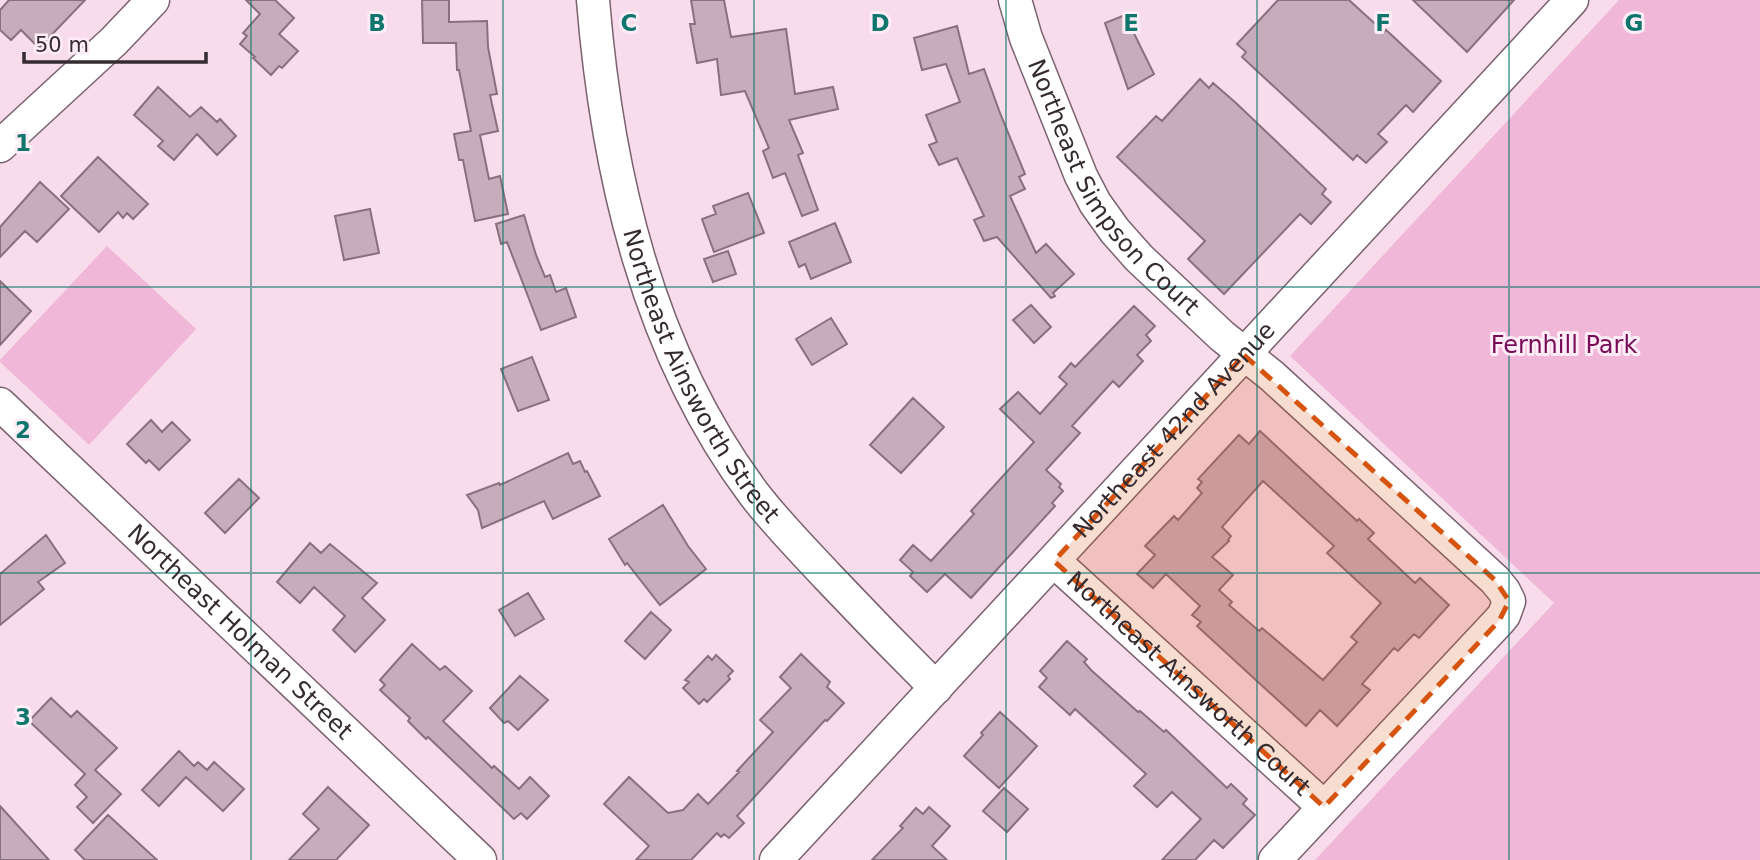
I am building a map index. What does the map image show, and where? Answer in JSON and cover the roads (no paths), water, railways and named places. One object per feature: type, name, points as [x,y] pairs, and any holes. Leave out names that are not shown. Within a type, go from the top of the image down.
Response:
[{"type":"street","points":[[0,146],[114,41],[153,0]]},
{"type":"street","name":"Northeast Ainsworth Street","points":[[593,0],[598,51],[620,186],[643,272],[675,360],[709,424],[754,493],[785,532],[936,688]]},
{"type":"street","name":"Northeast Simpson Court","points":[[1015,0],[1026,38],[1081,176],[1095,203],[1139,258],[1244,355]]},
{"type":"street","name":"Northeast 42nd Avenue","points":[[776,860],[1572,0]]},
{"type":"street","points":[[1244,355],[1272,376],[1495,580],[1509,601],[1499,621],[1276,860]]},
{"type":"street","name":"Northeast Holman Street","points":[[0,404],[480,860]]},
{"type":"street","name":"Northeast Ainsworth Court","points":[[1054,561],[1324,807]]},
{"type":"park label","name":"Fernhill Park","points":[[1564,345]]}]
